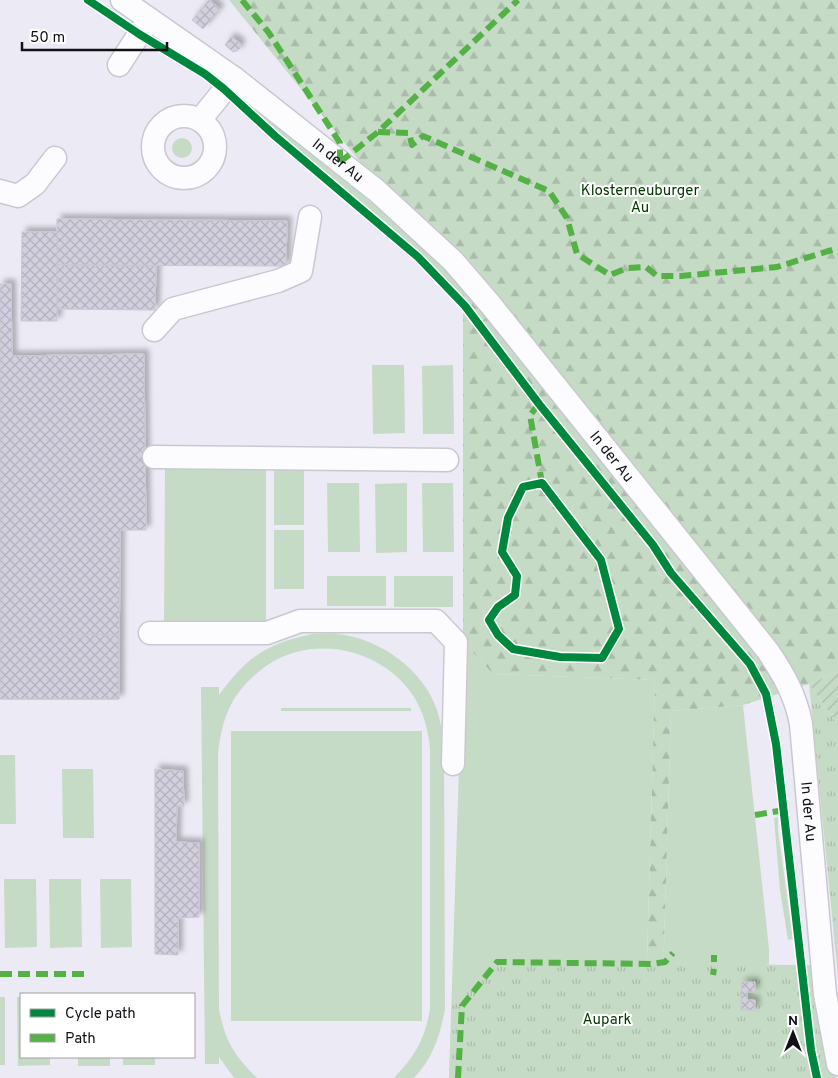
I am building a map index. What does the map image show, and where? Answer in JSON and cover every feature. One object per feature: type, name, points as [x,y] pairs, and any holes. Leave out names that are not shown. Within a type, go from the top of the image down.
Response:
[{"type":"street","name":"In der Au","points":[[122,0],[234,78],[377,191],[453,261],[490,304],[777,665],[794,695],[801,724],[825,994],[838,1064]]},
{"type":"street","points":[[119,65],[149,19]]},
{"type":"street","points":[[200,120],[234,78]]},
{"type":"street","points":[[0,191],[18,196],[36,184],[55,158]]},
{"type":"street","points":[[154,330],[173,309],[278,281],[301,271],[310,217]]},
{"type":"street","points":[[154,457],[447,460]]},
{"type":"street","points":[[150,633],[267,633],[300,621],[436,621],[456,642],[453,764]]},
{"type":"green space","name":"Klosterneuburger Au","points":[[229,0],[838,0],[838,672],[809,684],[743,705],[671,711],[662,960],[647,960],[655,680],[493,674],[463,642],[463,289]]},
{"type":"green space","points":[[251,107],[258,108],[423,246],[463,289],[464,302],[426,259],[310,161]]},
{"type":"green space","points":[[178,138],[186,138],[192,144],[192,152],[186,158],[178,158],[172,152],[172,144]]},
{"type":"green space","points":[[372,365],[404,365],[405,433],[373,434]]},
{"type":"green space","points":[[453,365],[454,434],[423,434],[422,366]]},
{"type":"green space","points":[[165,465],[266,465],[266,628],[164,627]]},
{"type":"green space","points":[[274,466],[304,466],[304,525],[274,525]]},
{"type":"green space","points":[[327,483],[359,483],[360,552],[328,552]]},
{"type":"green space","points":[[407,483],[407,552],[376,553],[375,484]]},
{"type":"green space","points":[[422,483],[453,483],[454,552],[423,552]]},
{"type":"green space","points":[[274,530],[304,530],[304,589],[274,589]]},
{"type":"green space","points":[[327,576],[386,576],[386,606],[327,606]]},
{"type":"green space","points":[[394,576],[453,576],[453,607],[394,607]]},
{"type":"green space","points":[[313,634],[334,634],[353,637],[383,649],[397,658],[421,681],[430,695],[440,719],[444,748],[445,1009],[435,1046],[426,1063],[414,1078],[394,1078],[408,1062],[418,1046],[430,1009],[430,748],[428,735],[423,715],[414,697],[401,681],[385,667],[366,657],[346,651],[326,649],[305,650],[285,656],[266,666],[240,691],[232,703],[223,726],[218,754],[219,1009],[224,1030],[232,1047],[242,1062],[257,1078],[234,1078],[219,1057],[219,1064],[205,1064],[201,687],[219,687],[219,695],[239,671],[259,654],[283,642]]},
{"type":"green space","points":[[463,642],[493,674],[655,680],[647,959],[662,960],[664,946],[671,711],[743,705],[769,964],[449,1078]]},
{"type":"green space","points":[[838,672],[838,725],[809,684]]},
{"type":"green space","points":[[809,684],[838,725],[838,976]]},
{"type":"green space","points":[[281,708],[411,708],[411,711],[281,711]]},
{"type":"green space","points":[[231,731],[422,731],[422,1021],[231,1021]]},
{"type":"green space","points":[[0,755],[15,755],[16,824],[0,824]]},
{"type":"green space","points":[[62,769],[93,769],[94,838],[63,838]]},
{"type":"green space","points":[[778,817],[778,831],[793,939],[788,940],[780,890],[774,818]]},
{"type":"green space","points":[[4,879],[36,879],[37,947],[5,948]]},
{"type":"green space","points":[[49,879],[81,879],[82,947],[50,948]]},
{"type":"green space","points":[[100,879],[131,879],[132,947],[101,948]]},
{"type":"green space","name":"Aupark","points":[[493,959],[647,960],[818,965],[836,1078],[449,1078],[452,1006]]},
{"type":"green space","points":[[0,997],[5,997],[5,1065],[0,1065]]},
{"type":"green space","points":[[17,997],[20,997],[20,1058],[50,1058],[50,1065],[18,1066]]},
{"type":"green space","points":[[78,1058],[110,1058],[110,1066],[78,1066]]},
{"type":"green space","points":[[123,1058],[155,1058],[155,1065],[123,1065]]},
{"type":"building","points":[[209,0],[220,9],[203,29],[192,20]]},
{"type":"building","points":[[231,37],[240,43],[240,48],[237,51],[233,52],[225,45]]},
{"type":"building","points":[[57,219],[287,221],[286,266],[57,265]]},
{"type":"building","points":[[22,232],[57,232],[57,321],[21,321]]},
{"type":"building","points":[[57,265],[156,266],[155,310],[57,309]]},
{"type":"building","points":[[0,284],[11,284],[12,356],[144,354],[146,530],[120,530],[119,699],[0,699]]},
{"type":"building","points":[[0,633],[119,635],[119,699],[0,699]]},
{"type":"building","points":[[155,769],[183,771],[184,806],[177,806],[176,842],[199,843],[199,917],[178,918],[178,955],[155,954]]},
{"type":"building","points":[[742,982],[755,982],[755,992],[747,992],[747,1000],[755,1000],[755,1010],[741,1010]]},
{"type":"marked path","points":[[242,0],[269,33],[340,143],[340,162]]},
{"type":"marked path","points":[[340,162],[378,132],[518,0]]},
{"type":"marked path","points":[[378,132],[409,133],[412,145],[423,136],[549,191],[567,218],[577,254],[610,275],[627,268],[646,267],[657,276],[681,276],[777,267],[838,248]]},
{"type":"marked path","points":[[539,404],[530,415],[544,486]]},
{"type":"marked path","points":[[755,815],[784,810]]},
{"type":"marked path","points":[[458,1078],[462,1006],[497,962],[652,964],[665,962],[673,953]]},
{"type":"marked path","points":[[714,955],[714,962]]},
{"type":"marked path","points":[[713,975],[714,969]]},
{"type":"marked path","points":[[0,974],[88,974]]},
{"type":"cycle path","points":[[88,0],[205,74],[418,257],[465,306],[539,404],[653,545],[671,573],[750,664],[766,694],[776,744],[811,1050],[817,1078]]},
{"type":"cycle path","points":[[542,483],[601,560],[619,629],[602,658],[560,657],[513,649],[498,635],[489,620],[498,607],[515,595],[517,576],[502,552],[508,518],[523,487],[542,483]]}]
